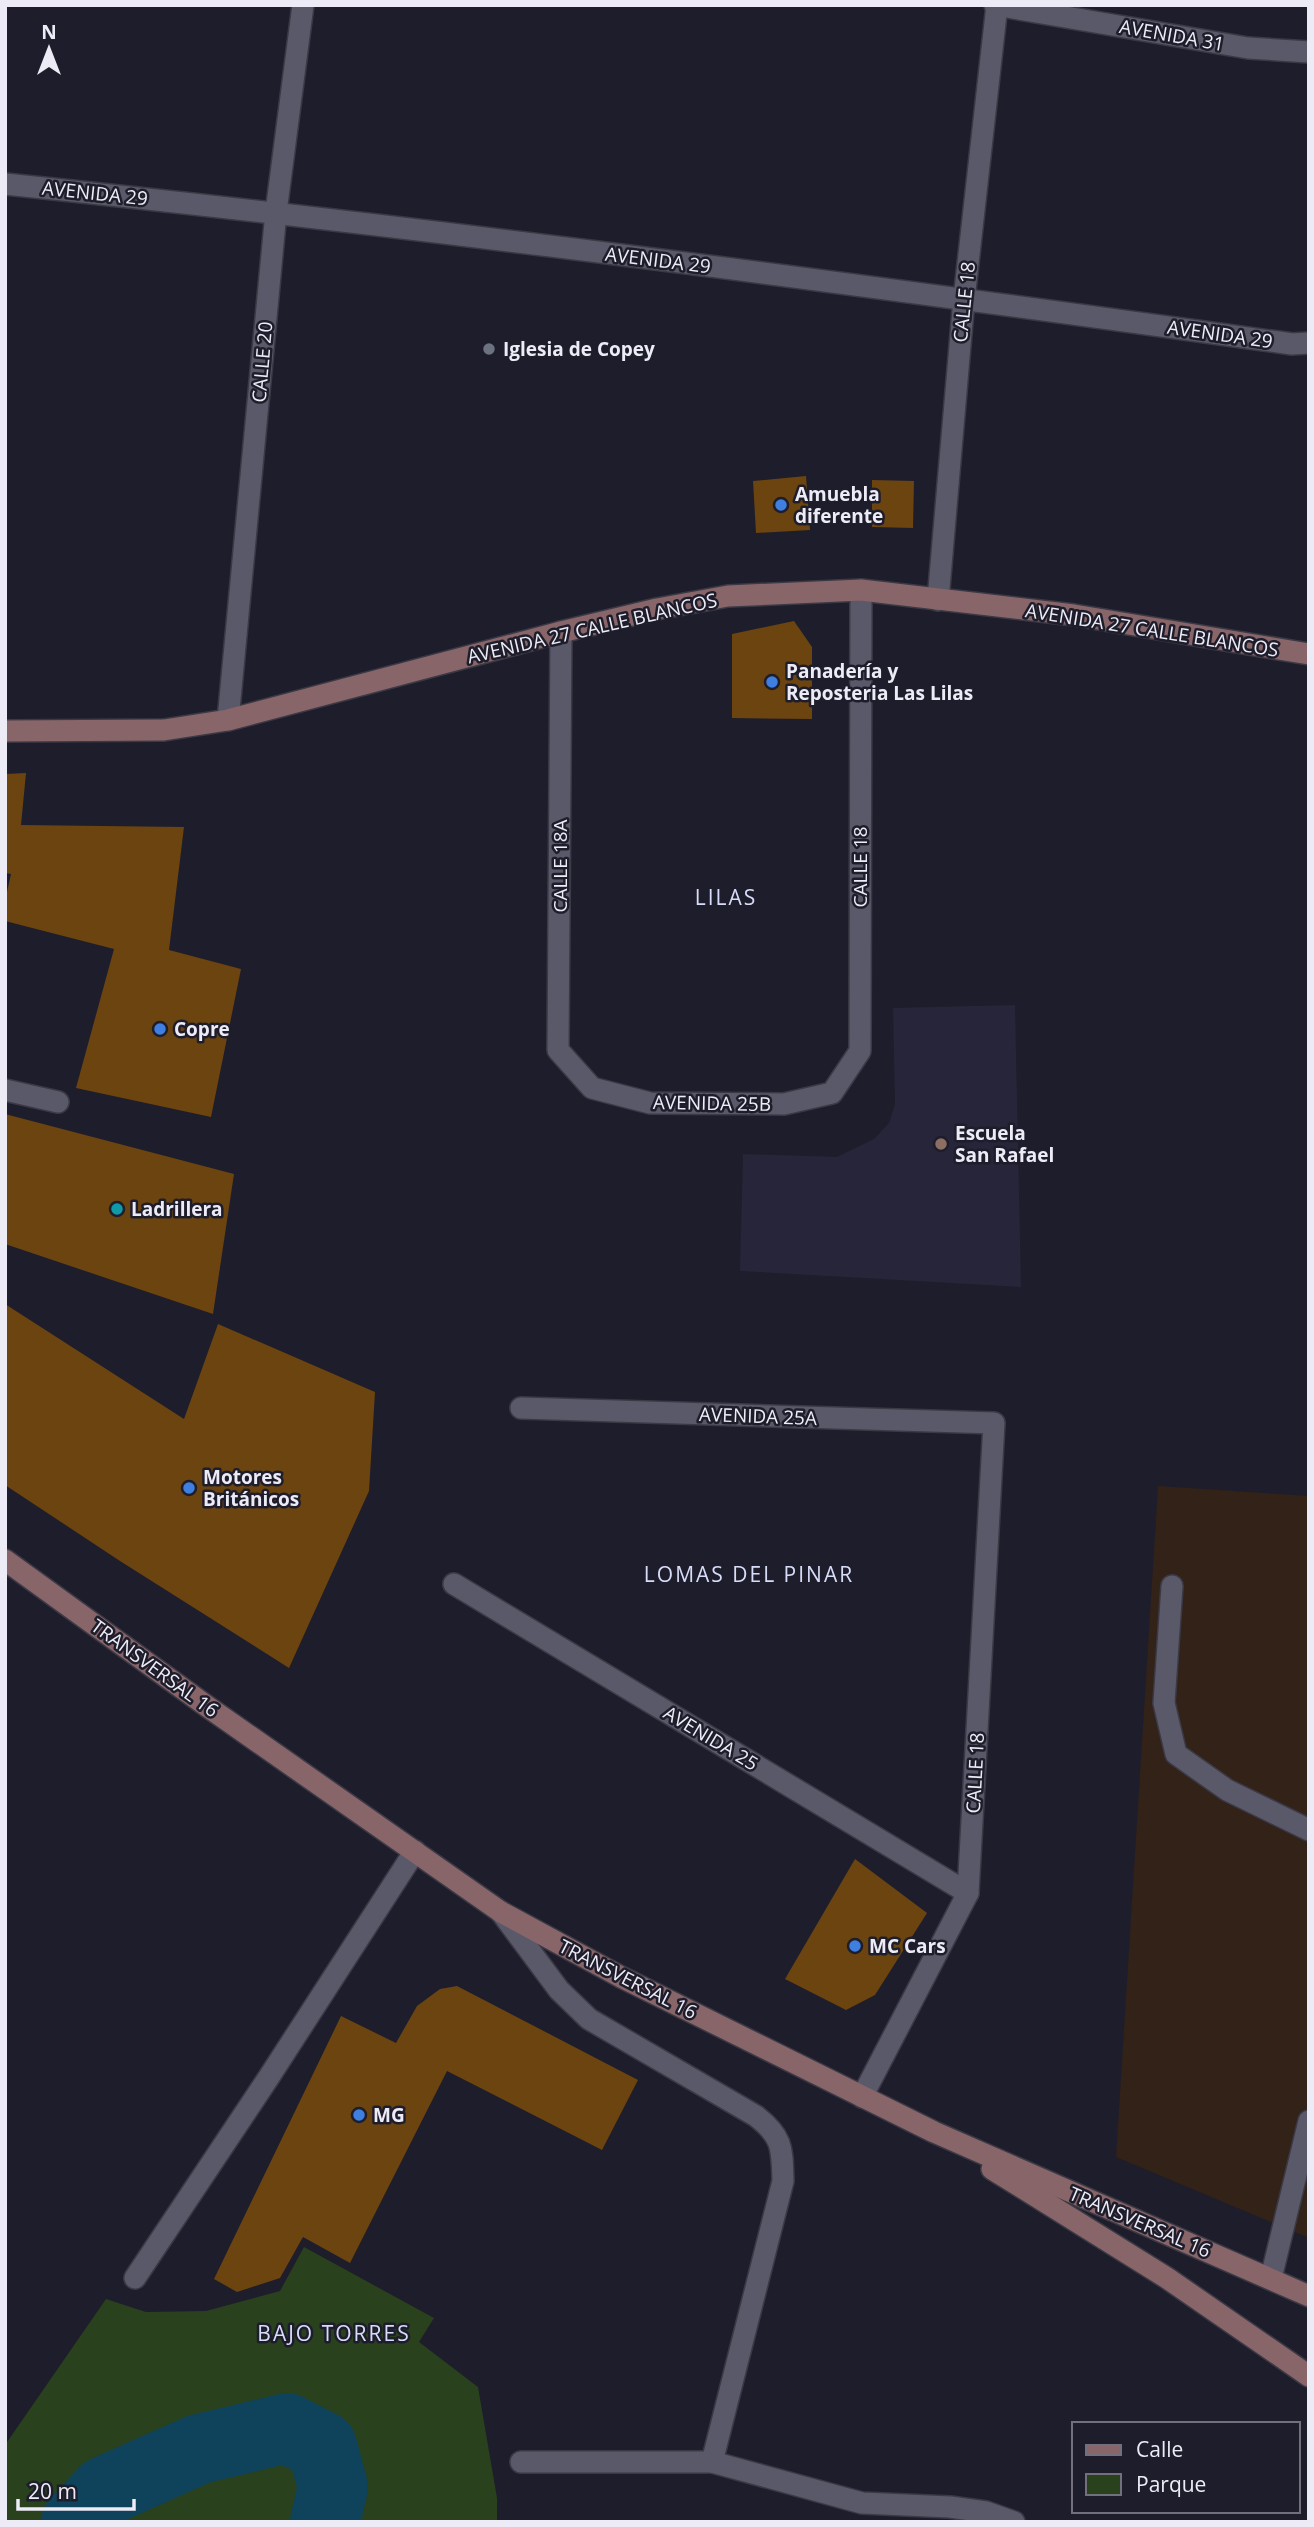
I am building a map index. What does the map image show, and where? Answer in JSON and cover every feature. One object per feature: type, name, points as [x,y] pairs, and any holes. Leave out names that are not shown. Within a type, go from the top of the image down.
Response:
[{"type":"main road","name":"AVENIDA 27 CALLE BLANCOS","points":[[5,731],[164,730],[228,720],[561,632],[657,609],[728,596],[861,590],[1074,615],[1309,654]]},
{"type":"main road","name":"TRANSVERSAL 16","points":[[5,1560],[208,1707],[501,1912],[621,1978],[934,2132],[1309,2296]]},
{"type":"main road","points":[[934,2132],[1167,2278],[1309,2376]]},
{"type":"street","name":"CALLE 20","points":[[228,720],[276,212],[303,5]]},
{"type":"street","name":"AVENIDA 31","points":[[996,5],[1248,48],[1309,52]]},
{"type":"street","name":"CALLE 18","points":[[938,600],[964,299],[996,5]]},
{"type":"street","name":"AVENIDA 29","points":[[5,184],[276,212],[964,299],[1292,344],[1309,343]]},
{"type":"street","name":"CALLE 18","points":[[832,1093],[860,1051],[861,590]]},
{"type":"street","name":"CALLE 18A","points":[[561,632],[558,1050],[592,1088]]},
{"type":"street","name":"AVENIDA 25B","points":[[592,1088],[650,1103],[784,1104],[832,1093]]},
{"type":"street","points":[[5,1090],[58,1102]]},
{"type":"street","name":"AVENIDA 25A","points":[[521,1408],[994,1423]]},
{"type":"street","name":"CALLE 18","points":[[862,2097],[968,1893],[994,1423]]},
{"type":"street","name":"AVENIDA 25","points":[[454,1584],[968,1893]]},
{"type":"street","points":[[1172,1586],[1164,1703],[1176,1754],[1227,1790],[1309,1830]]},
{"type":"street","points":[[135,2278],[270,2077],[415,1852]]},
{"type":"street","points":[[501,1912],[559,1990],[589,2019],[756,2116],[773,2129],[782,2153],[783,2181],[712,2462]]},
{"type":"street","points":[[1271,2278],[1309,2121]]},
{"type":"street","points":[[521,2462],[712,2462],[862,2503],[950,2507],[986,2512],[1014,2522]]},
{"type":"shaded area","name":"Escuela San Rafael","points":[[1015,1005],[1021,1287],[740,1271],[743,1154],[837,1157],[874,1139],[889,1123],[895,1104],[893,1008]]},
{"type":"shaded area","points":[[1158,1486],[1309,1496],[1309,2238],[1116,2157]]},
{"type":"green space","points":[[304,2247],[434,2318],[419,2342],[478,2387],[497,2498],[497,2522],[5,2522],[5,2445],[106,2299],[146,2312],[206,2311],[280,2291]]},
{"type":"building","name":"Amuebla diferente","points":[[806,476],[810,530],[756,533],[753,481]]},
{"type":"building","points":[[872,480],[914,481],[913,528],[872,527]]},
{"type":"building","name":"Panadería y Reposteria Las Lilas","points":[[794,621],[812,647],[812,719],[732,718],[732,634]]},
{"type":"building","name":"Copre","points":[[26,773],[21,825],[184,827],[169,950],[241,969],[211,1117],[76,1088],[114,949],[5,921],[5,901],[11,874],[5,873],[5,774]]},
{"type":"building","name":"Ladrillera","points":[[5,1114],[234,1174],[213,1314],[5,1244]]},
{"type":"building","name":"Motores Británicos","points":[[5,1304],[184,1419],[218,1324],[375,1392],[369,1491],[289,1668],[5,1485]]},
{"type":"building","name":"MC Cars","points":[[855,1859],[927,1913],[875,1995],[846,2010],[785,1979]]},
{"type":"building","name":"MG","points":[[457,1986],[638,2080],[602,2150],[447,2071],[350,2263],[303,2237],[280,2278],[237,2292],[214,2279],[341,2016],[396,2043],[417,2006],[440,1989]]},
{"type":"waterway","points":[[76,2522],[105,2491],[199,2449],[287,2428],[322,2446],[333,2487],[325,2522]]},
{"type":"place","name":"Iglesia de Copey","points":[[489,349]]},
{"type":"place","name":"Amuebla diferente","points":[[781,505]]},
{"type":"place","name":"Panadería y Reposteria Las Lilas","points":[[772,682]]},
{"type":"place","name":"Copre","points":[[160,1029]]},
{"type":"place","name":"Escuela San Rafael","points":[[941,1144]]},
{"type":"place","name":"Ladrillera","points":[[117,1209]]},
{"type":"place","name":"Motores Británicos","points":[[189,1488]]},
{"type":"place","name":"MC Cars","points":[[855,1946]]},
{"type":"place","name":"MG","points":[[359,2115]]},
{"type":"district","name":"LILAS","points":[[726,898]]},
{"type":"district","name":"LOMAS DEL PINAR","points":[[749,1575]]},
{"type":"district","name":"BAJO TORRES","points":[[334,2334]]}]
